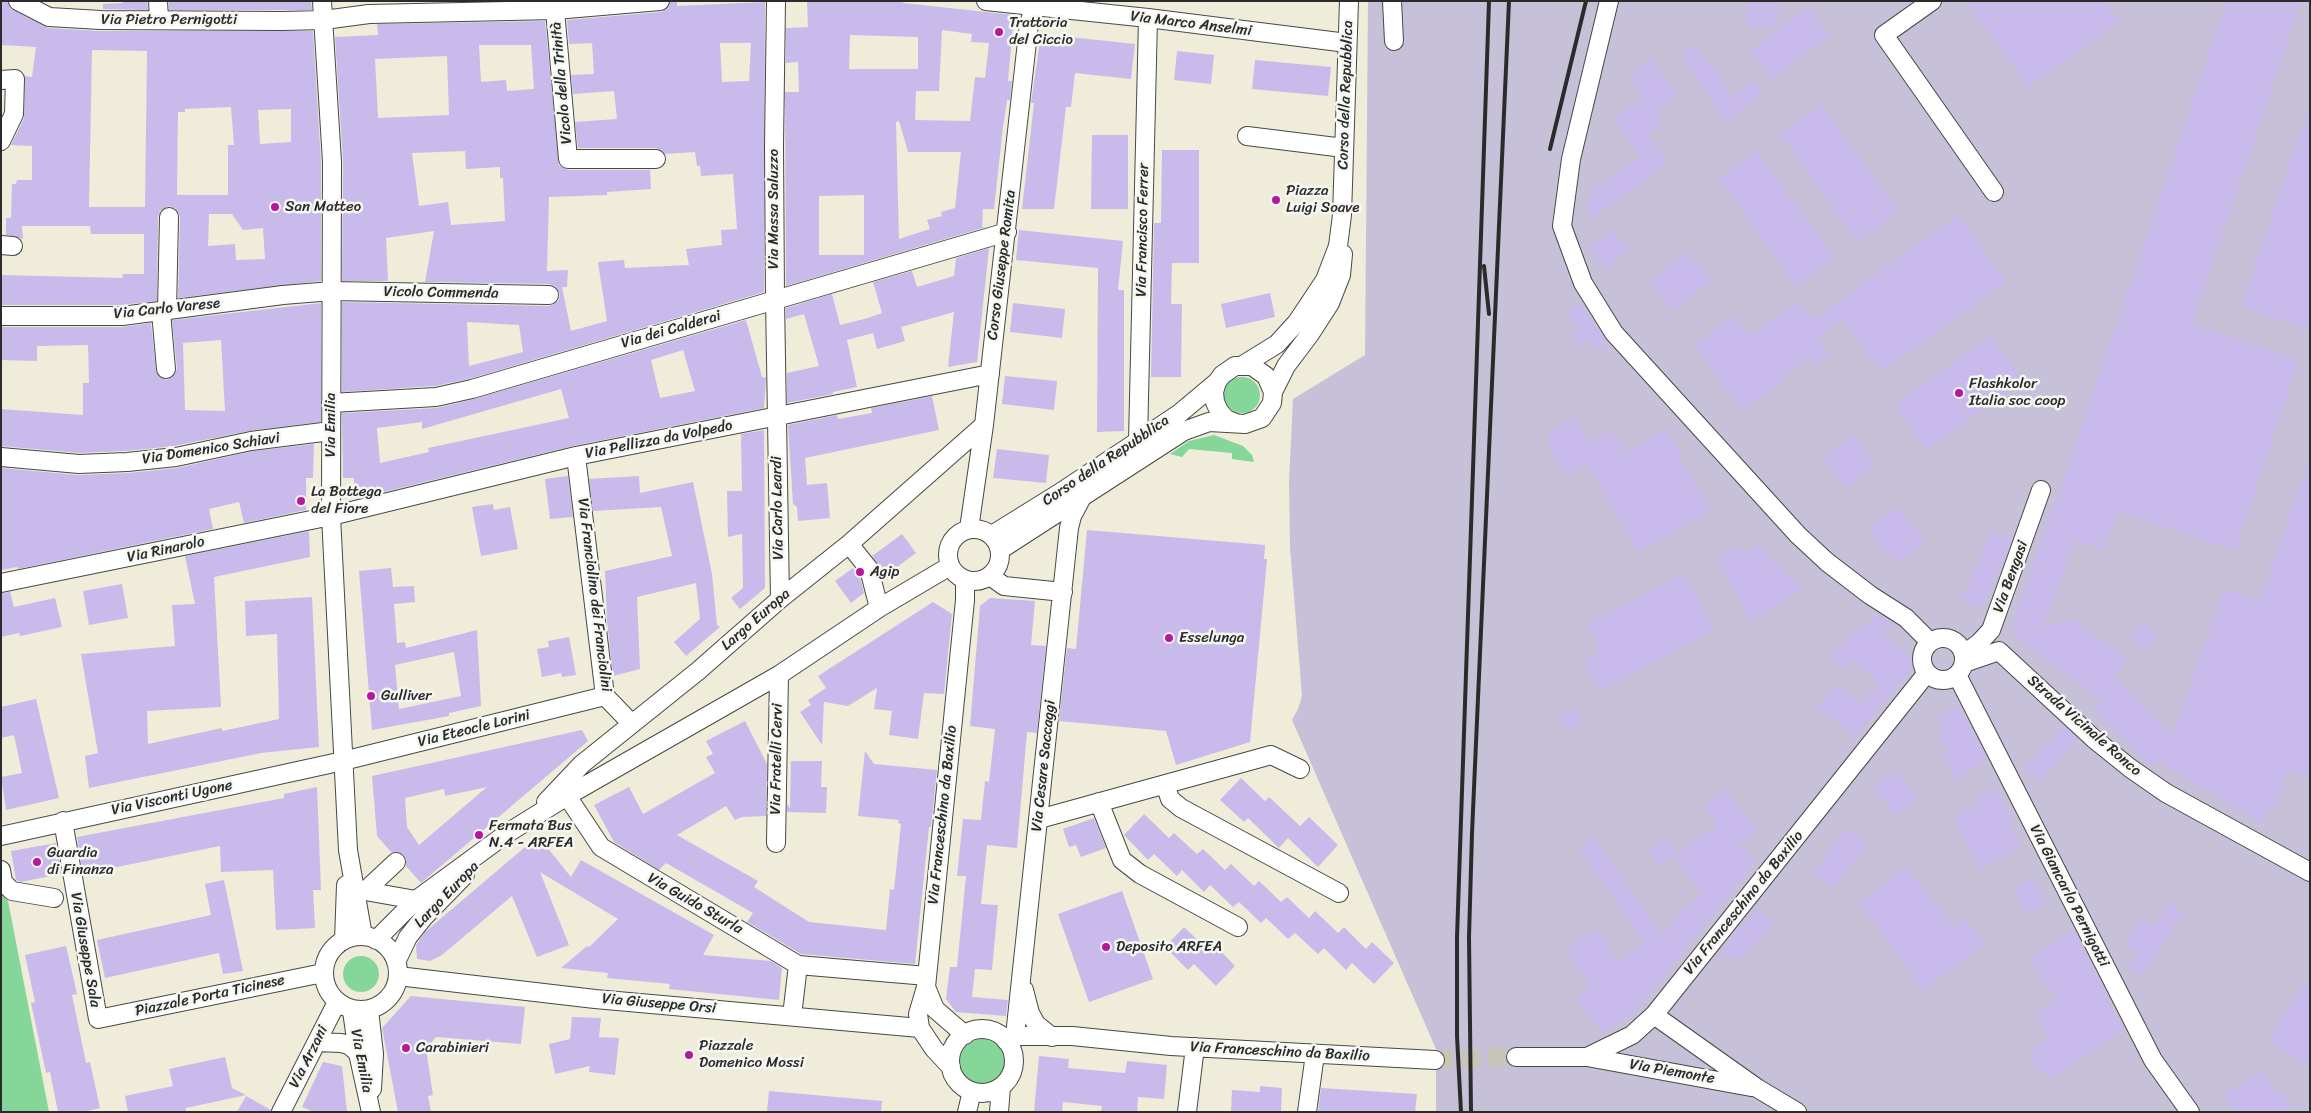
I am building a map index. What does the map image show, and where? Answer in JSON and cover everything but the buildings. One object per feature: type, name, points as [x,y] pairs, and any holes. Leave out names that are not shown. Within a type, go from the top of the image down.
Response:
[{"type":"street","name":"Via Pietro Pernigotti","points":[[18,1],[49,17],[101,20],[324,20],[368,14],[561,7],[660,1]]},
{"type":"street","points":[[158,1],[159,20]]},
{"type":"street","name":"Via Emilia","points":[[322,1],[332,162],[331,516],[348,850],[344,940]]},
{"type":"street","name":"Via Massa Saluzzo","points":[[776,1],[776,417]]},
{"type":"street","name":"Via Marco Anselmi","points":[[986,1],[1035,4],[1347,43]]},
{"type":"street","name":"Corso della Repubblica","points":[[1273,392],[1282,372],[1318,322],[1338,284],[1342,268],[1348,1]]},
{"type":"street","points":[[1392,1],[1394,41]]},
{"type":"street","points":[[1609,1],[1571,159],[1562,226],[1583,282],[1614,333],[1798,535],[1827,562],[1870,595],[1906,618],[1930,642]]},
{"type":"street","points":[[1932,1],[1884,35],[1994,192]]},
{"type":"street","name":"Corso Giuseppe Romita","points":[[969,529],[984,425],[1007,232],[1029,24],[1035,4]]},
{"type":"street","name":"Vicolo della Trinità","points":[[561,7],[568,159],[656,159]]},
{"type":"street","name":"Via Francisco Ferrer","points":[[1138,441],[1148,18]]},
{"type":"street","points":[[1,80],[15,79],[14,114],[1,141]]},
{"type":"street","points":[[1247,136],[1344,148]]},
{"type":"street","points":[[166,369],[164,311],[169,217]]},
{"type":"street","name":"Corso della Repubblica","points":[[1243,365],[1277,344],[1304,313],[1330,270],[1338,246],[1342,218]]},
{"type":"street","name":"Via dei Calderai","points":[[331,403],[436,397],[1007,232]]},
{"type":"street","name":"Vicolo Commenda","points":[[332,291],[549,295]]},
{"type":"street","name":"Via Carlo Varese","points":[[1,316],[122,316],[283,295],[332,291]]},
{"type":"street","points":[[1243,365],[1252,366],[1266,376],[1273,392],[1268,411],[1262,418],[1245,424],[1226,419],[1217,407],[1214,392],[1217,382],[1228,370],[1243,365]]},
{"type":"street","name":"Via Pellizza da Volpedo","points":[[331,516],[576,456],[990,374]]},
{"type":"street","name":"Corso della Repubblica","points":[[996,542],[1058,494],[1180,413],[1217,382]]},
{"type":"street","name":"Via Carlo Leardi","points":[[776,417],[780,599]]},
{"type":"street","name":"Corso della Repubblica","points":[[996,542],[1081,499],[1184,431],[1209,422],[1236,423]]},
{"type":"street","name":"Largo Europa","points":[[530,819],[582,764],[698,671],[780,599],[849,544],[984,425]]},
{"type":"street","name":"Via Domenico Schiavi","points":[[1,457],[79,464],[127,462],[176,458],[251,442],[331,431]]},
{"type":"street","name":"Via Franciolino dei Franciolini","points":[[576,456],[605,696],[632,724]]},
{"type":"street","name":"Via Bengasi","points":[[1962,664],[1992,630],[2042,490]]},
{"type":"street","name":"Via Cesare Saccaggi","points":[[1011,1038],[1022,978],[1069,528],[1072,516],[1081,499]]},
{"type":"street","name":"Via Rinarolo","points":[[1,584],[331,516]]},
{"type":"street","points":[[977,528],[996,542],[999,564],[990,576],[974,581],[965,580],[954,572],[950,566],[948,550],[951,542],[956,536],[969,529],[977,528]]},
{"type":"street","points":[[849,544],[869,569],[879,608]]},
{"type":"street","name":"Largo Europa","points":[[370,938],[416,900],[506,834],[567,796],[779,675],[879,608],[950,566]]},
{"type":"street","points":[[990,576],[1004,586],[1063,592]]},
{"type":"street","name":"Via Franceschino da Baxilio","points":[[965,580],[965,600],[927,982],[935,1009],[965,1035]]},
{"type":"street","points":[[1939,637],[1948,638],[1957,642],[1962,664],[1948,680],[1938,680],[1928,673],[1922,658],[1924,649],[1930,642],[1939,637]]},
{"type":"street","name":"Strada Vicinale Ronco","points":[[1962,664],[1999,651],[2094,739],[2130,768],[2166,793],[2310,872]]},
{"type":"street","name":"Via Giancarlo Pernigotti","points":[[1962,664],[2153,1060],[2190,1112]]},
{"type":"street","name":"Via Franceschino da Baxilio","points":[[1516,1057],[1587,1057],[1632,1035],[1654,1015],[1928,673]]},
{"type":"street","name":"Via Fratelli Cervi","points":[[776,843],[779,675]]},
{"type":"street","name":"Via Eteocle Lorini","points":[[342,761],[605,696]]},
{"type":"street","points":[[1039,819],[1271,755],[1300,769]]},
{"type":"street","name":"Via Visconti Ugone","points":[[1,836],[342,761]]},
{"type":"street","points":[[1165,784],[1170,799],[1181,808],[1339,893]]},
{"type":"street","name":"Via Guido Sturla","points":[[567,796],[601,847],[798,965]]},
{"type":"street","points":[[1099,802],[1122,860],[1140,874],[1238,927]]},
{"type":"street","name":"Via Giuseppe Sala","points":[[63,821],[98,1019]]},
{"type":"street","name":"Largo Europa","points":[[397,969],[408,937],[424,917],[506,834]]},
{"type":"street","name":"Via Emilia","points":[[348,850],[370,938]]},
{"type":"street","points":[[360,892],[396,862]]},
{"type":"street","points":[[1,870],[3,882],[12,891],[54,898]]},
{"type":"street","points":[[360,892],[416,900]]},
{"type":"street","points":[[370,938],[388,946],[395,957],[397,969],[397,986],[390,997],[381,1005],[353,1008],[329,994],[323,973],[325,960],[332,949],[344,940],[370,938]]},
{"type":"street","points":[[792,1016],[798,965],[927,982],[918,1014],[920,1028],[934,1049],[951,1067],[958,1082],[972,1091],[987,1093],[1001,1087],[1008,1080],[1014,1063],[1011,1038],[987,1030],[980,1030],[965,1035],[953,1049],[951,1067]]},
{"type":"street","name":"Via Giuseppe Orsi","points":[[397,969],[595,999],[920,1028]]},
{"type":"street","name":"Piazzale Porta Ticinese","points":[[98,1019],[323,973]]},
{"type":"street","points":[[1022,978],[1030,1013],[1036,1024],[1052,1037]]},
{"type":"street","name":"Via Emilia","points":[[353,1008],[358,1053],[371,1112]]},
{"type":"street","name":"Via Emilia","points":[[353,1008],[374,1054],[371,1112]]},
{"type":"street","name":"Via Arzani","points":[[281,1112],[317,1042],[353,1008]]},
{"type":"street","name":"Via Piemonte","points":[[1654,1015],[1757,1088],[1797,1112]]},
{"type":"street","name":"Via Franceschino da Baxilio","points":[[1011,1038],[1072,1036],[1195,1047],[1436,1060]]},
{"type":"street","points":[[317,1042],[341,1043],[348,1045],[358,1053]]},
{"type":"street","points":[[1187,1112],[1195,1047]]},
{"type":"street","points":[[1307,1112],[1315,1054]]},
{"type":"street","name":"Via Piemonte","points":[[1587,1057],[1757,1088]]},
{"type":"street","points":[[999,1112],[1001,1087]]},
{"type":"street","points":[[967,1112],[972,1091]]},
{"type":"shaded area","points":[[1368,1],[2310,1],[2310,1112],[1436,1112],[1436,1049],[1292,720],[1302,696],[1290,547],[1289,481],[1293,399],[1365,355]]},
{"type":"green space","points":[[1242,377],[1249,378],[1255,382],[1259,388],[1259,402],[1255,408],[1249,412],[1242,413],[1235,412],[1229,408],[1225,402],[1224,395],[1225,388],[1229,382],[1235,378]]},
{"type":"green space","points":[[1214,435],[1243,446],[1252,455],[1254,462],[1232,459],[1232,453],[1189,449],[1182,457],[1170,454],[1189,441]]},
{"type":"green space","points":[[1,895],[8,901],[49,1112],[1,1112]]},
{"type":"green space","points":[[361,956],[368,957],[374,961],[378,967],[378,981],[374,987],[368,991],[361,992],[354,991],[348,987],[344,981],[343,974],[344,967],[348,961],[354,957]]},
{"type":"green space","points":[[987,1039],[999,1045],[1004,1053],[1004,1071],[999,1079],[991,1084],[977,1085],[965,1079],[960,1071],[959,1057],[965,1045],[973,1040]]},
{"type":"tunnel","points":[[1435,1060],[1516,1057]]},
{"type":"railway","points":[[1461,1112],[1457,1036],[1457,937],[1489,1]]},
{"type":"railway","points":[[1471,1112],[1469,937],[1472,833],[1509,1]]},
{"type":"railway","points":[[1550,149],[1586,1]]},
{"type":"railway","points":[[1484,266],[1489,314]]},
{"type":"place","name":"Trattoria del Ciccio","points":[[999,32]]},
{"type":"place","name":"Piazza Luigi Soave","points":[[1276,200]]},
{"type":"place","name":"San Matteo","points":[[275,207]]},
{"type":"place","name":"Flashkolor Italia soc coop","points":[[1959,393]]},
{"type":"place","name":"La Bottega del Fiore","points":[[301,501]]},
{"type":"place","name":"Agip","points":[[860,572]]},
{"type":"place","name":"Esselunga","points":[[1169,638]]},
{"type":"place","name":"Gulliver","points":[[371,696]]},
{"type":"place","name":"Fermata Bus N.4 - ARFEA","points":[[479,835]]},
{"type":"place","name":"Guardia di Finanza","points":[[37,862]]},
{"type":"place","name":"Deposito ARFEA","points":[[1106,947]]},
{"type":"place","name":"Carabinieri","points":[[406,1048]]},
{"type":"place","name":"Piazzale Domenico Mossi","points":[[689,1055]]}]
